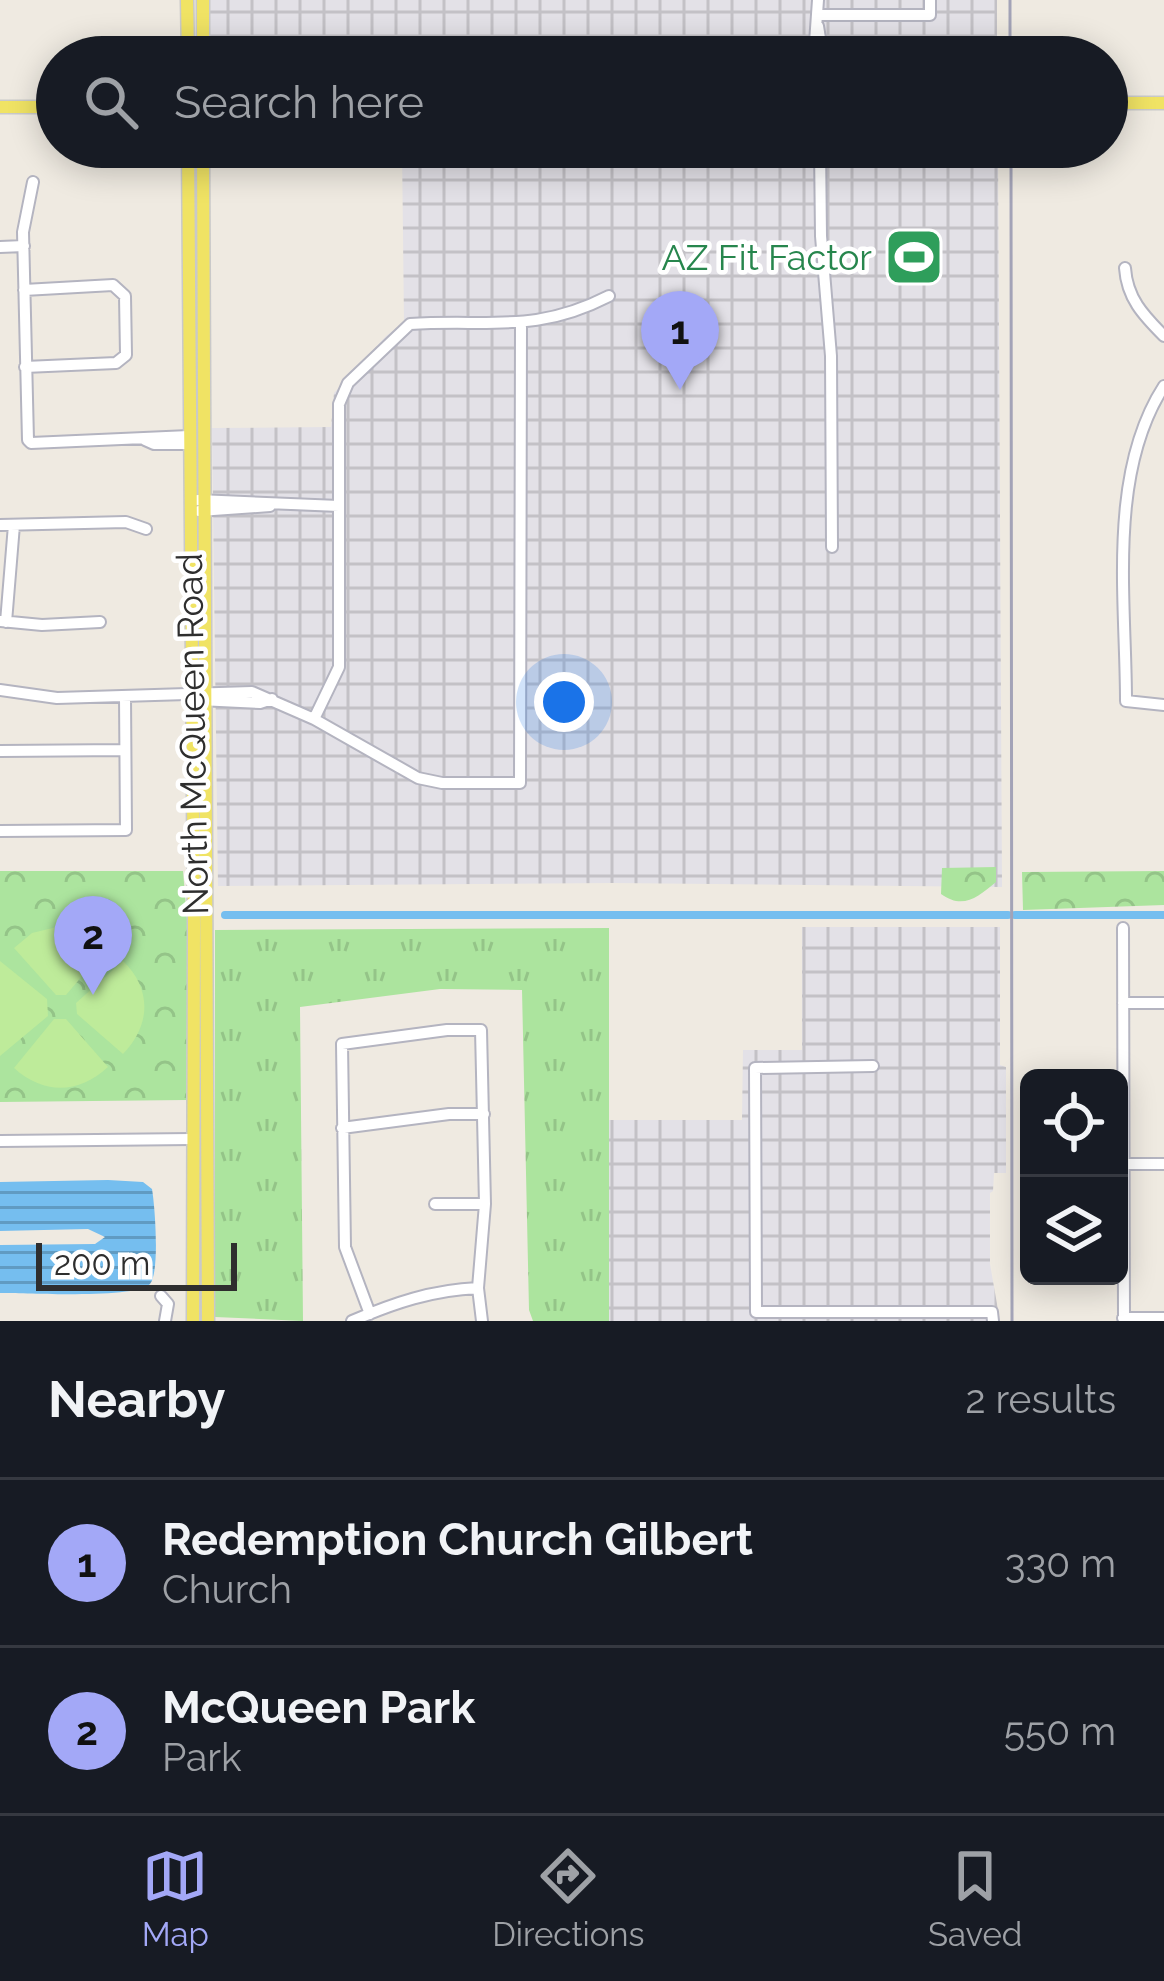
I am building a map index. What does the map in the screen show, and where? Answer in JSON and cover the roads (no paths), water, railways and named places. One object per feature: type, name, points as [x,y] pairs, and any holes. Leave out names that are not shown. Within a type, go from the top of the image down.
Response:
[{"type":"main road","points":[[187,0],[188,36]]},
{"type":"main road","points":[[203,0],[203,36]]},
{"type":"main road","points":[[1128,103],[1164,103]]},
{"type":"main road","points":[[0,107],[36,107]]},
{"type":"main road","name":"North McQueen Road","points":[[188,168],[190,697],[208,1075],[208,1321]]},
{"type":"main road","name":"North McQueen Road","points":[[193,1321],[184,1139],[202,919],[206,698],[203,168]]},
{"type":"main road","points":[[188,308],[204,309]]},
{"type":"main road","points":[[192,1075],[208,1075]]},
{"type":"street","points":[[818,0],[818,36]]},
{"type":"street","points":[[818,21],[930,15],[930,0]]},
{"type":"street","points":[[820,168],[831,356],[832,547]]},
{"type":"street","points":[[33,182],[24,246],[25,434],[31,443],[189,440]]},
{"type":"street","points":[[0,247],[24,246]]},
{"type":"street","points":[[1125,268],[1127,287],[1137,307],[1164,336]]},
{"type":"street","points":[[24,290],[113,285],[125,296],[126,335],[122,361],[25,367]]},
{"type":"street","points":[[314,719],[339,667],[339,404],[347,383],[410,324],[521,324],[562,318],[609,296]]},
{"type":"street","points":[[0,690],[57,698],[190,697],[260,703],[272,699],[418,778],[442,783],[520,783],[521,324]]},
{"type":"street","points":[[1164,386],[1139,434],[1126,490],[1126,701],[1164,705]]},
{"type":"street","points":[[189,505],[339,506]]},
{"type":"street","points":[[100,622],[3,622],[7,525],[126,522],[146,529]]},
{"type":"street","points":[[0,831],[126,830],[125,697]]},
{"type":"street","points":[[0,751],[125,750]]},
{"type":"street","points":[[1123,928],[1123,1069]]},
{"type":"street","points":[[1123,1003],[1164,1003]]},
{"type":"street","points":[[370,1314],[345,1247],[342,1044],[482,1030],[485,1204],[478,1288],[482,1321]]},
{"type":"street","points":[[873,1066],[755,1068],[756,1312],[992,1317]]},
{"type":"street","points":[[342,1128],[484,1114]]},
{"type":"street","points":[[0,1141],[184,1139]]},
{"type":"street","points":[[1128,1164],[1164,1164]]},
{"type":"street","points":[[1122,1177],[1124,1319],[1164,1318]]},
{"type":"street","points":[[435,1204],[485,1204]]},
{"type":"street","points":[[352,1321],[411,1297],[478,1288]]},
{"type":"street","points":[[161,1296],[168,1304],[165,1321]]},
{"type":"water","points":[[0,1182],[143,1182],[152,1189],[156,1253],[150,1284],[125,1292],[0,1293],[0,1245],[95,1244],[105,1237],[88,1229],[0,1231]]},
{"type":"waterway","points":[[225,915],[1008,915]]},
{"type":"waterway","points":[[1015,915],[1164,915]]},
{"type":"railway","points":[[1010,0],[1010,36]]},
{"type":"railway","points":[[1011,168],[1012,1321]]},
{"type":"place","name":"AZ Fit Factor","points":[[914,257]]},
{"type":"place","name":"Redemption Church Gilbert","points":[[680,390]]},
{"type":"place","name":"McQueen Park","points":[[93,995]]}]
